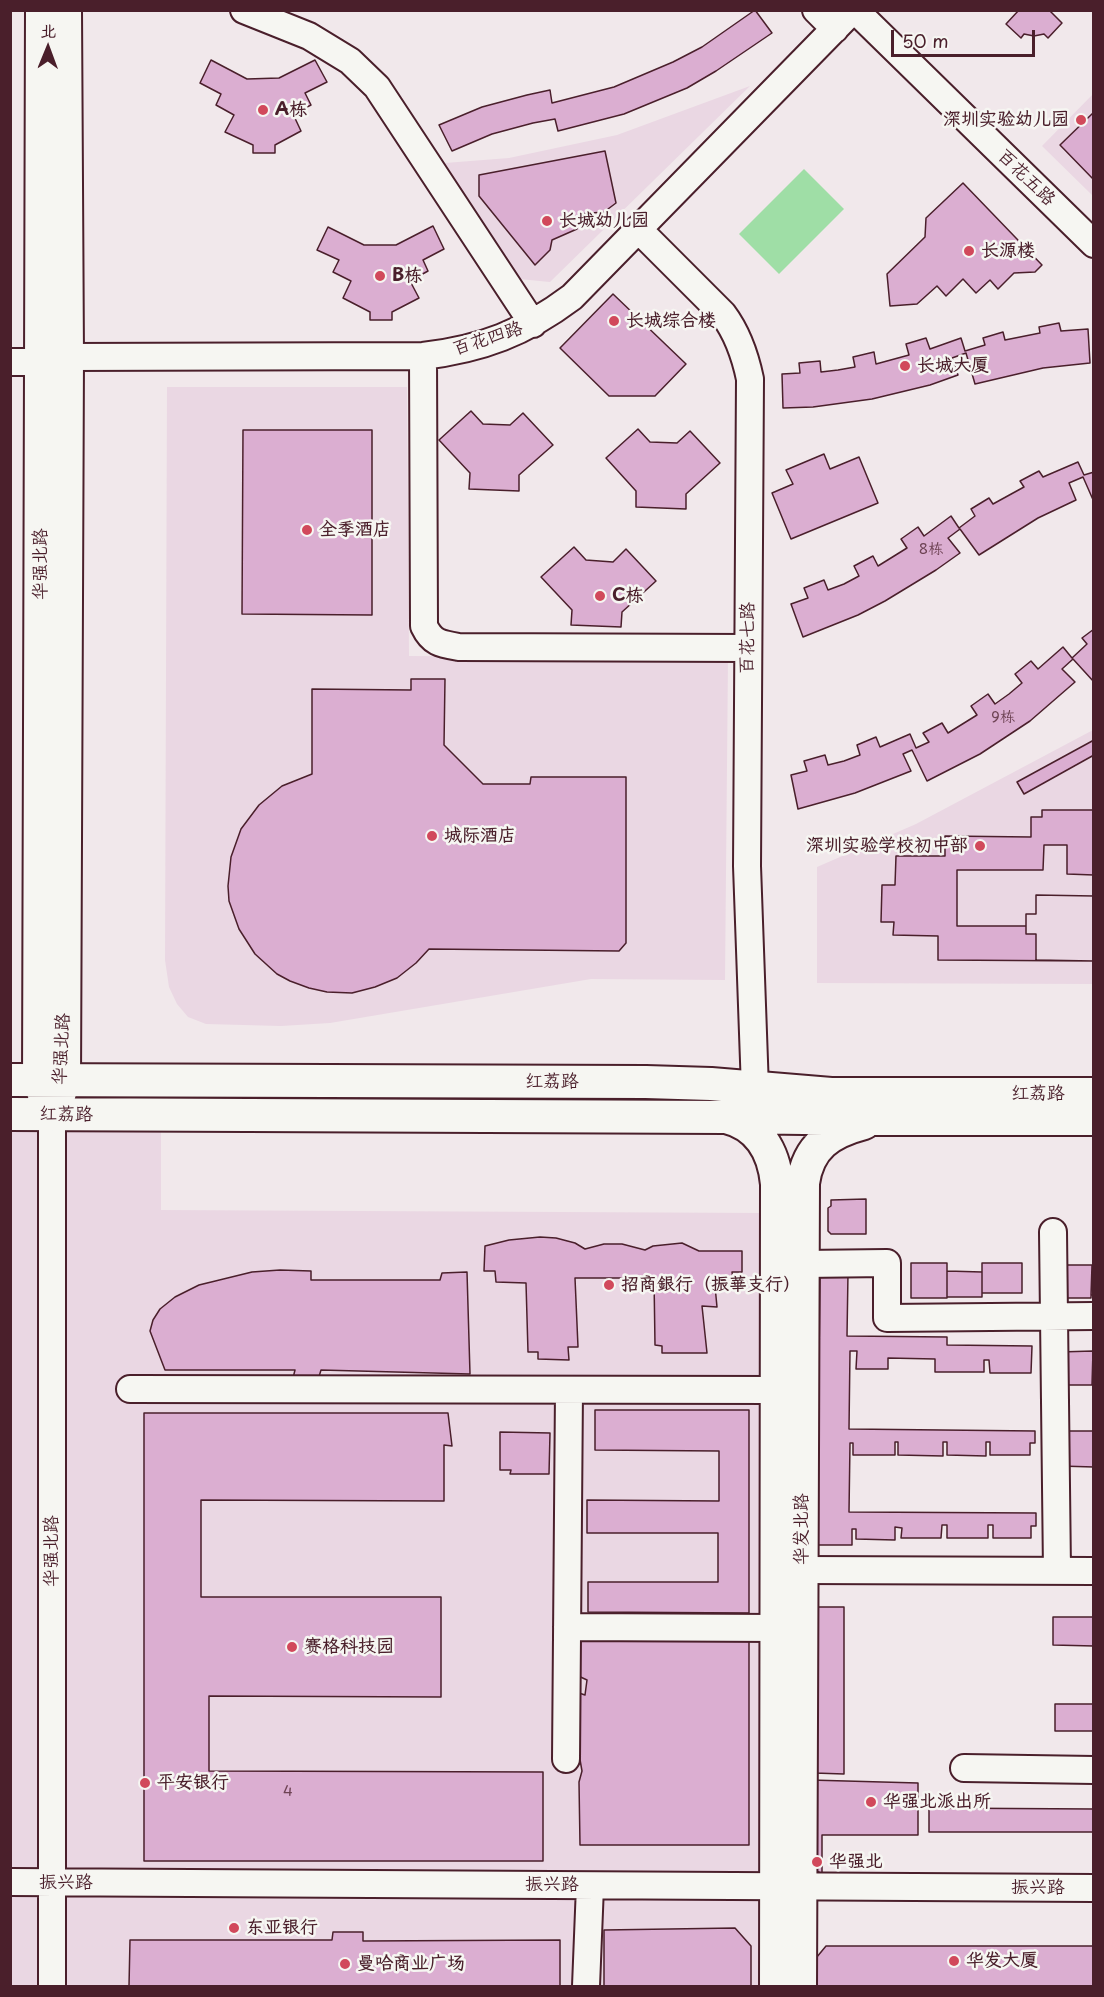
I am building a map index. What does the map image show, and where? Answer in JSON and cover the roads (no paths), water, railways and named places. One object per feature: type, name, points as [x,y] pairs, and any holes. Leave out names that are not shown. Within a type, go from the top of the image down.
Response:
[{"type":"main road","name":"华强北路","points":[[42,10],[38,1081],[52,1115]]},
{"type":"main road","name":"华强北路","points":[[39,360],[65,10]]},
{"type":"main road","name":"红荔路","points":[[38,1081],[646,1082],[711,1084],[831,1094],[1094,1094]]},
{"type":"main road","name":"红荔路","points":[[10,1114],[1094,1119]]},
{"type":"main road","name":"华发北路","points":[[725,1117],[743,1123],[759,1136],[771,1153],[777,1184],[777,1628],[788,1887],[800,1986]]},
{"type":"main road","name":"华发北路","points":[[776,1986],[788,1887],[801,1570],[803,1183],[810,1158],[828,1138],[865,1122],[883,1119]]},
{"type":"street","points":[[244,10],[309,36],[350,61],[377,87],[533,324]]},
{"type":"street","points":[[816,10],[834,29]]},
{"type":"street","name":"百花四路","points":[[39,360],[423,356],[467,349],[512,334],[533,324],[572,297],[854,10]]},
{"type":"street","name":"百花五路","points":[[854,10],[1094,244]]},
{"type":"street","name":"百花七路","points":[[638,229],[723,314],[733,328],[746,360],[751,398],[747,866],[755,1089]]},
{"type":"street","points":[[423,356],[424,626],[429,636],[441,644],[459,646],[748,648]]},
{"type":"street","name":"华强北路","points":[[52,1115],[52,1986]]},
{"type":"street","points":[[1053,1232],[1057,1571]]},
{"type":"street","points":[[803,1264],[887,1263],[887,1318],[1094,1316]]},
{"type":"street","points":[[130,1389],[777,1390]]},
{"type":"street","points":[[566,1759],[569,1390]]},
{"type":"street","points":[[801,1570],[1094,1572]]},
{"type":"street","points":[[567,1628],[777,1628]]},
{"type":"street","points":[[964,1768],[1094,1770]]},
{"type":"street","name":"振兴路","points":[[10,1882],[1094,1888]]},
{"type":"street","points":[[586,1986],[590,1886]]},
{"type":"place","name":"A栋","points":[[263,110]]},
{"type":"place","name":"深圳实验幼儿园","points":[[1081,120]]},
{"type":"place","name":"长城幼儿园","points":[[547,221]]},
{"type":"place","name":"长源楼","points":[[969,251]]},
{"type":"place","name":"B栋","points":[[380,276]]},
{"type":"place","name":"长城综合楼","points":[[614,321]]},
{"type":"place","name":"长城大厦","points":[[905,366]]},
{"type":"place","name":"全季酒店","points":[[307,530]]},
{"type":"place","name":"C栋","points":[[600,596]]},
{"type":"place","name":"城际酒店","points":[[432,836]]},
{"type":"place","name":"深圳实验学校初中部","points":[[980,846]]},
{"type":"place","name":"招商銀行（振華支行）","points":[[609,1285]]},
{"type":"place","name":"赛格科技园","points":[[292,1647]]},
{"type":"place","name":"平安银行","points":[[145,1783]]},
{"type":"place","name":"华强北派出所","points":[[871,1802]]},
{"type":"place","name":"华强北","points":[[817,1862]]},
{"type":"place","name":"东亚银行","points":[[234,1928]]},
{"type":"place","name":"华发大厦","points":[[954,1961]]},
{"type":"place","name":"曼哈商业广场","points":[[345,1964]]}]
